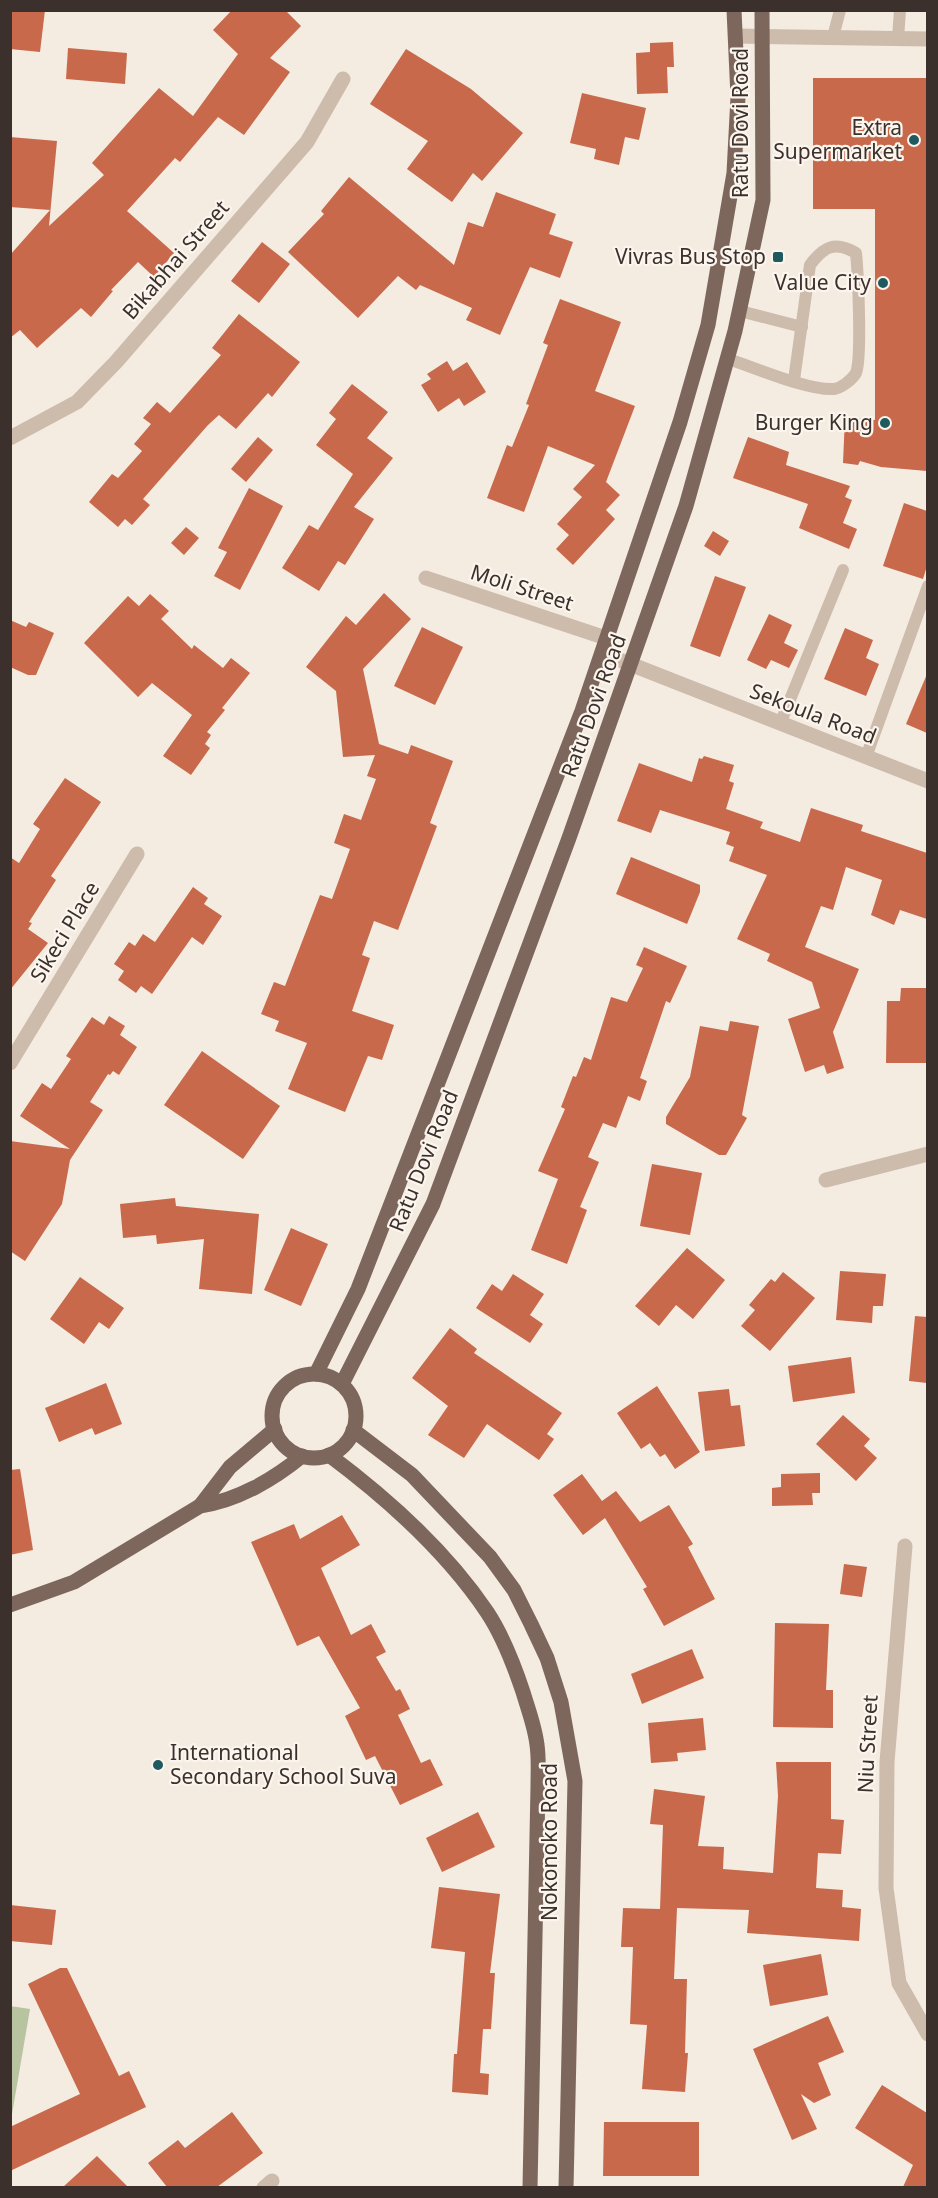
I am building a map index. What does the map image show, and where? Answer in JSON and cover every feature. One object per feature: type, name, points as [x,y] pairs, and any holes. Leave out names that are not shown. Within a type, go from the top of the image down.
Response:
[{"type":"main road","name":"Ratu Dovi Road","points":[[316,1374],[358,1289],[578,722],[680,422],[708,325],[734,173],[738,97],[734,10]]},
{"type":"main road","name":"Ratu Dovi Road","points":[[342,1384],[433,1204],[630,666],[686,506],[740,312],[763,200],[762,10]]},
{"type":"main road","points":[[708,325],[735,331]]},
{"type":"main road","points":[[316,1374],[342,1384],[355,1406],[353,1430],[339,1449],[329,1455],[316,1458],[302,1456],[281,1441],[275,1429],[273,1409],[281,1391],[290,1382],[302,1376],[316,1374]]},
{"type":"main road","points":[[10,1605],[74,1582],[200,1506],[230,1467],[275,1429]]},
{"type":"main road","name":"Nokonoko Road","points":[[353,1430],[412,1475],[490,1557],[514,1590],[527,1615],[547,1658],[561,1702],[574,1781],[566,2187]]},
{"type":"main road","name":"Nokonoko Road","points":[[329,1455],[385,1500],[433,1546],[465,1583],[488,1614],[503,1644],[531,1716],[537,1745],[538,1786],[530,2187]]},
{"type":"main road","points":[[200,1506],[219,1504],[302,1456]]},
{"type":"street","points":[[736,36],[927,39]]},
{"type":"street","name":"Bikabhai Street","points":[[10,438],[77,402],[116,362],[307,142],[343,79]]},
{"type":"street","name":"Moli Street","points":[[426,578],[606,638]]},
{"type":"street","name":"Sekoula Road","points":[[602,653],[683,687],[927,781]]},
{"type":"street","name":"Sikeci Place","points":[[10,1063],[138,854]]},
{"type":"street","points":[[826,1180],[927,1154]]},
{"type":"street","name":"Niu Street","points":[[905,1546],[887,1762],[885,1888],[891,1943],[899,1983],[927,2034]]},
{"type":"lane","points":[[833,37],[840,10]]},
{"type":"lane","points":[[898,38],[900,10]]},
{"type":"lane","points":[[728,358],[803,384],[836,389],[856,373],[858,285],[856,254],[845,247],[831,245],[819,252],[810,265],[794,380]]},
{"type":"lane","points":[[740,312],[802,327]]},
{"type":"lane","points":[[780,724],[843,570]]},
{"type":"lane","points":[[866,757],[927,586]]},
{"type":"green space","points":[[10,2006],[30,2009],[11,2120],[10,2120]]},
{"type":"building","points":[[10,10],[45,10],[40,52],[10,49]]},
{"type":"building","points":[[232,10],[285,10],[301,26],[270,58],[290,72],[244,135],[218,117],[180,162],[175,158],[127,211],[174,253],[154,277],[138,262],[111,290],[113,291],[91,317],[81,308],[37,348],[20,330],[10,338],[10,255],[50,210],[10,207],[10,137],[57,141],[49,226],[104,175],[92,163],[159,88],[193,116],[238,54],[213,30]]},
{"type":"building","points":[[673,42],[674,67],[667,67],[668,93],[637,94],[636,53],[650,52],[650,43]]},
{"type":"building","points":[[68,48],[127,53],[125,84],[66,79]]},
{"type":"building","points":[[406,49],[471,89],[523,133],[482,181],[473,173],[452,202],[407,169],[428,141],[370,104]]},
{"type":"building","points":[[813,78],[927,78],[927,471],[881,467],[860,461],[858,465],[843,463],[845,417],[875,420],[875,209],[813,209]]},
{"type":"building","points":[[582,93],[646,108],[639,140],[625,137],[619,165],[594,159],[596,149],[570,143]]},
{"type":"building","points":[[349,177],[454,265],[468,222],[483,227],[496,192],[556,214],[549,234],[573,242],[560,278],[530,267],[500,335],[466,320],[472,308],[420,285],[416,290],[398,276],[358,318],[288,252],[324,214],[321,211]]},
{"type":"building","points":[[262,242],[290,264],[259,303],[231,281]]},
{"type":"building","points":[[560,299],[621,322],[595,391],[635,406],[606,482],[620,495],[606,510],[615,519],[573,565],[556,549],[569,535],[557,524],[582,497],[573,489],[595,465],[548,446],[524,512],[487,498],[507,445],[512,447],[529,405],[526,404],[548,345],[543,343]]},
{"type":"building","points":[[239,314],[300,362],[272,397],[268,393],[236,429],[219,415],[143,499],[150,505],[132,525],[125,519],[118,527],[89,502],[112,474],[118,478],[142,451],[134,444],[151,424],[143,418],[157,402],[170,413],[221,355],[212,348]]},
{"type":"building","points":[[447,361],[453,371],[467,362],[486,392],[464,406],[459,398],[438,412],[421,385],[431,379],[427,374]]},
{"type":"building","points":[[352,384],[388,412],[367,438],[393,458],[354,507],[374,519],[345,565],[338,561],[319,591],[282,568],[309,525],[318,530],[353,474],[316,445],[336,419],[329,413]]},
{"type":"building","points":[[258,437],[273,450],[246,482],[231,469]]},
{"type":"building","points":[[748,437],[789,452],[786,465],[850,486],[845,497],[852,500],[843,523],[857,529],[849,549],[799,528],[808,504],[733,478]]},
{"type":"building","points":[[249,488],[283,506],[240,590],[214,576],[227,552],[218,548]]},
{"type":"building","points":[[904,503],[927,511],[927,566],[923,579],[883,566]]},
{"type":"building","points":[[186,527],[199,538],[184,555],[171,543]]},
{"type":"building","points":[[713,531],[729,541],[720,556],[704,546]]},
{"type":"building","points":[[715,576],[746,587],[720,657],[690,646]]},
{"type":"building","points":[[384,593],[411,619],[363,669],[379,744],[408,754],[411,745],[453,761],[430,823],[437,826],[398,930],[374,921],[362,955],[370,958],[352,1011],[394,1025],[382,1060],[368,1056],[345,1112],[288,1089],[307,1043],[275,1031],[279,1021],[261,1014],[274,982],[285,986],[320,895],[332,899],[350,849],[334,843],[344,814],[361,820],[376,779],[367,776],[375,755],[343,757],[336,691],[306,667],[346,616],[356,625]]},
{"type":"building","points":[[150,594],[169,611],[161,619],[192,649],[194,645],[223,668],[231,658],[250,673],[222,708],[225,710],[207,732],[211,735],[205,744],[210,748],[191,775],[163,756],[192,715],[152,683],[138,697],[84,643],[128,596],[139,606]]},
{"type":"building","points":[[769,614],[792,625],[784,643],[798,650],[789,668],[771,660],[766,669],[747,660]]},
{"type":"building","points":[[10,620],[26,627],[29,622],[54,633],[36,675],[28,675],[10,667]]},
{"type":"building","points":[[422,627],[463,647],[435,705],[394,686]]},
{"type":"building","points":[[845,628],[873,640],[866,658],[879,664],[866,696],[824,679]]},
{"type":"building","points":[[927,674],[927,733],[906,724]]},
{"type":"building","points":[[704,756],[734,765],[729,781],[734,783],[726,809],[763,822],[760,828],[800,842],[811,808],[863,825],[861,831],[927,853],[927,919],[900,910],[894,925],[871,915],[882,880],[846,867],[833,910],[821,906],[805,947],[859,969],[833,1032],[844,1068],[827,1074],[824,1065],[805,1072],[788,1019],[820,1008],[812,982],[767,961],[770,954],[737,939],[767,875],[729,861],[734,847],[726,844],[730,832],[660,810],[651,833],[617,821],[639,763],[692,782],[699,758],[702,759]]},
{"type":"building","points":[[65,778],[101,802],[51,876],[56,880],[29,922],[32,923],[28,929],[48,943],[10,990],[10,857],[19,863],[40,829],[33,824]]},
{"type":"building","points":[[631,857],[700,885],[700,892],[687,924],[616,894]]},
{"type":"building","points":[[193,887],[208,898],[204,904],[222,916],[203,945],[192,937],[152,994],[141,986],[136,993],[118,980],[124,971],[114,964],[129,942],[135,946],[143,934],[155,942]]},
{"type":"building","points":[[644,947],[687,966],[670,1003],[666,1001],[640,1078],[647,1081],[640,1101],[628,1096],[616,1128],[603,1123],[588,1157],[599,1162],[580,1207],[587,1210],[567,1264],[531,1250],[558,1179],[538,1171],[565,1109],[561,1107],[573,1076],[576,1077],[584,1057],[591,1060],[611,997],[627,1002],[643,968],[636,965]]},
{"type":"building","points":[[901,988],[927,988],[927,1063],[886,1063],[887,1001],[900,1001]]},
{"type":"building","points":[[109,1016],[125,1026],[120,1035],[137,1047],[119,1075],[113,1071],[110,1075],[108,1074],[90,1102],[103,1110],[70,1160],[62,1204],[25,1261],[10,1251],[10,1141],[70,1149],[20,1116],[42,1083],[51,1089],[71,1059],[66,1056],[92,1017],[104,1025]]},
{"type":"building","points":[[730,1021],[759,1026],[742,1115],[747,1118],[726,1155],[719,1155],[666,1124],[666,1117],[690,1077],[700,1026],[728,1031]]},
{"type":"building","points":[[202,1051],[280,1106],[243,1159],[164,1105]]},
{"type":"building","points":[[652,1164],[702,1173],[690,1235],[640,1226]]},
{"type":"building","points":[[175,1198],[176,1206],[259,1214],[252,1294],[199,1289],[204,1239],[157,1244],[156,1235],[123,1238],[120,1204]]},
{"type":"building","points":[[291,1228],[328,1244],[301,1306],[264,1290]]},
{"type":"building","points":[[687,1248],[725,1280],[693,1319],[676,1305],[659,1326],[635,1306]]},
{"type":"building","points":[[840,1271],[886,1274],[883,1306],[873,1306],[872,1323],[836,1320]]},
{"type":"building","points":[[783,1272],[815,1298],[770,1351],[741,1326],[755,1310],[749,1305],[771,1279],[775,1282]]},
{"type":"building","points":[[513,1274],[544,1294],[530,1315],[543,1324],[530,1343],[476,1308],[492,1284],[502,1291]]},
{"type":"building","points":[[80,1277],[124,1308],[109,1329],[99,1322],[84,1344],[50,1319]]},
{"type":"building","points":[[915,1316],[927,1317],[927,1383],[909,1381]]},
{"type":"building","points":[[450,1328],[477,1349],[474,1353],[562,1413],[547,1434],[554,1439],[539,1460],[487,1424],[464,1458],[428,1435],[448,1406],[412,1378]]},
{"type":"building","points":[[851,1357],[855,1393],[793,1402],[788,1366]]},
{"type":"building","points":[[106,1383],[122,1424],[95,1435],[92,1428],[59,1442],[45,1408]]},
{"type":"building","points":[[657,1386],[700,1452],[675,1469],[665,1454],[660,1457],[650,1443],[641,1449],[617,1413]]},
{"type":"building","points":[[729,1389],[731,1406],[740,1405],[745,1446],[705,1451],[698,1392]]},
{"type":"building","points":[[843,1415],[870,1439],[864,1446],[877,1458],[856,1481],[816,1444]]},
{"type":"building","points":[[20,1469],[33,1550],[10,1555],[10,1470]]},
{"type":"building","points":[[820,1473],[820,1493],[812,1493],[813,1505],[772,1506],[772,1488],[781,1487],[781,1474]]},
{"type":"building","points":[[582,1474],[602,1501],[616,1491],[640,1522],[669,1505],[693,1544],[688,1547],[715,1599],[664,1626],[643,1589],[647,1587],[605,1518],[583,1535],[553,1495]]},
{"type":"building","points":[[342,1515],[360,1545],[321,1568],[351,1635],[371,1624],[386,1652],[376,1657],[396,1691],[400,1689],[410,1709],[398,1715],[421,1763],[430,1759],[443,1785],[400,1805],[375,1756],[366,1760],[345,1716],[360,1708],[319,1636],[297,1646],[251,1542],[294,1524],[300,1539]]},
{"type":"building","points":[[844,1564],[867,1567],[862,1597],[840,1594]]},
{"type":"building","points":[[775,1623],[829,1624],[826,1690],[833,1690],[833,1728],[773,1727]]},
{"type":"building","points":[[692,1649],[704,1678],[642,1704],[631,1674]]},
{"type":"building","points":[[703,1718],[706,1750],[677,1753],[678,1761],[651,1763],[648,1723]]},
{"type":"building","points":[[776,1762],[831,1762],[831,1819],[844,1820],[841,1854],[818,1853],[816,1888],[843,1890],[842,1907],[861,1909],[859,1941],[747,1933],[749,1910],[677,1908],[674,1979],[687,1979],[685,2053],[688,2053],[685,2092],[642,2089],[647,2025],[630,2024],[633,1947],[621,1947],[623,1908],[660,1909],[663,1825],[650,1824],[654,1789],[705,1796],[698,1846],[724,1847],[723,1869],[773,1873],[778,1796]]},
{"type":"building","points":[[478,1812],[495,1847],[442,1872],[426,1838]]},
{"type":"building","points":[[439,1887],[500,1894],[490,1973],[495,1973],[491,2029],[483,2029],[480,2073],[489,2074],[488,2095],[452,2092],[465,1952],[431,1948]]},
{"type":"building","points":[[10,1905],[56,1910],[52,1945],[10,1941]]},
{"type":"building","points":[[821,1954],[828,1995],[770,2006],[763,1965]]},
{"type":"building","points":[[60,1968],[67,1968],[119,2076],[129,2071],[146,2107],[10,2171],[10,2127],[80,2094],[28,1984]]},
{"type":"building","points":[[828,2016],[844,2052],[818,2063],[831,2095],[814,2103],[801,2094],[817,2129],[792,2140],[753,2049]]},
{"type":"building","points":[[882,2085],[927,2113],[927,2187],[903,2187],[913,2165],[855,2128]]},
{"type":"building","points":[[232,2112],[263,2153],[217,2187],[167,2187],[148,2163],[178,2140],[185,2148]]},
{"type":"building","points":[[604,2122],[699,2122],[699,2176],[603,2176]]},
{"type":"building","points":[[97,2156],[128,2187],[63,2187]]},
{"type":"place","name":"Extra Supermarket","points":[[914,140]]},
{"type":"place","name":"Vivras Bus Stop","points":[[778,257]]},
{"type":"place","name":"Value City","points":[[883,283]]},
{"type":"place","name":"Burger King","points":[[885,423]]},
{"type":"place","name":"International Secondary School Suva","points":[[158,1765]]}]
